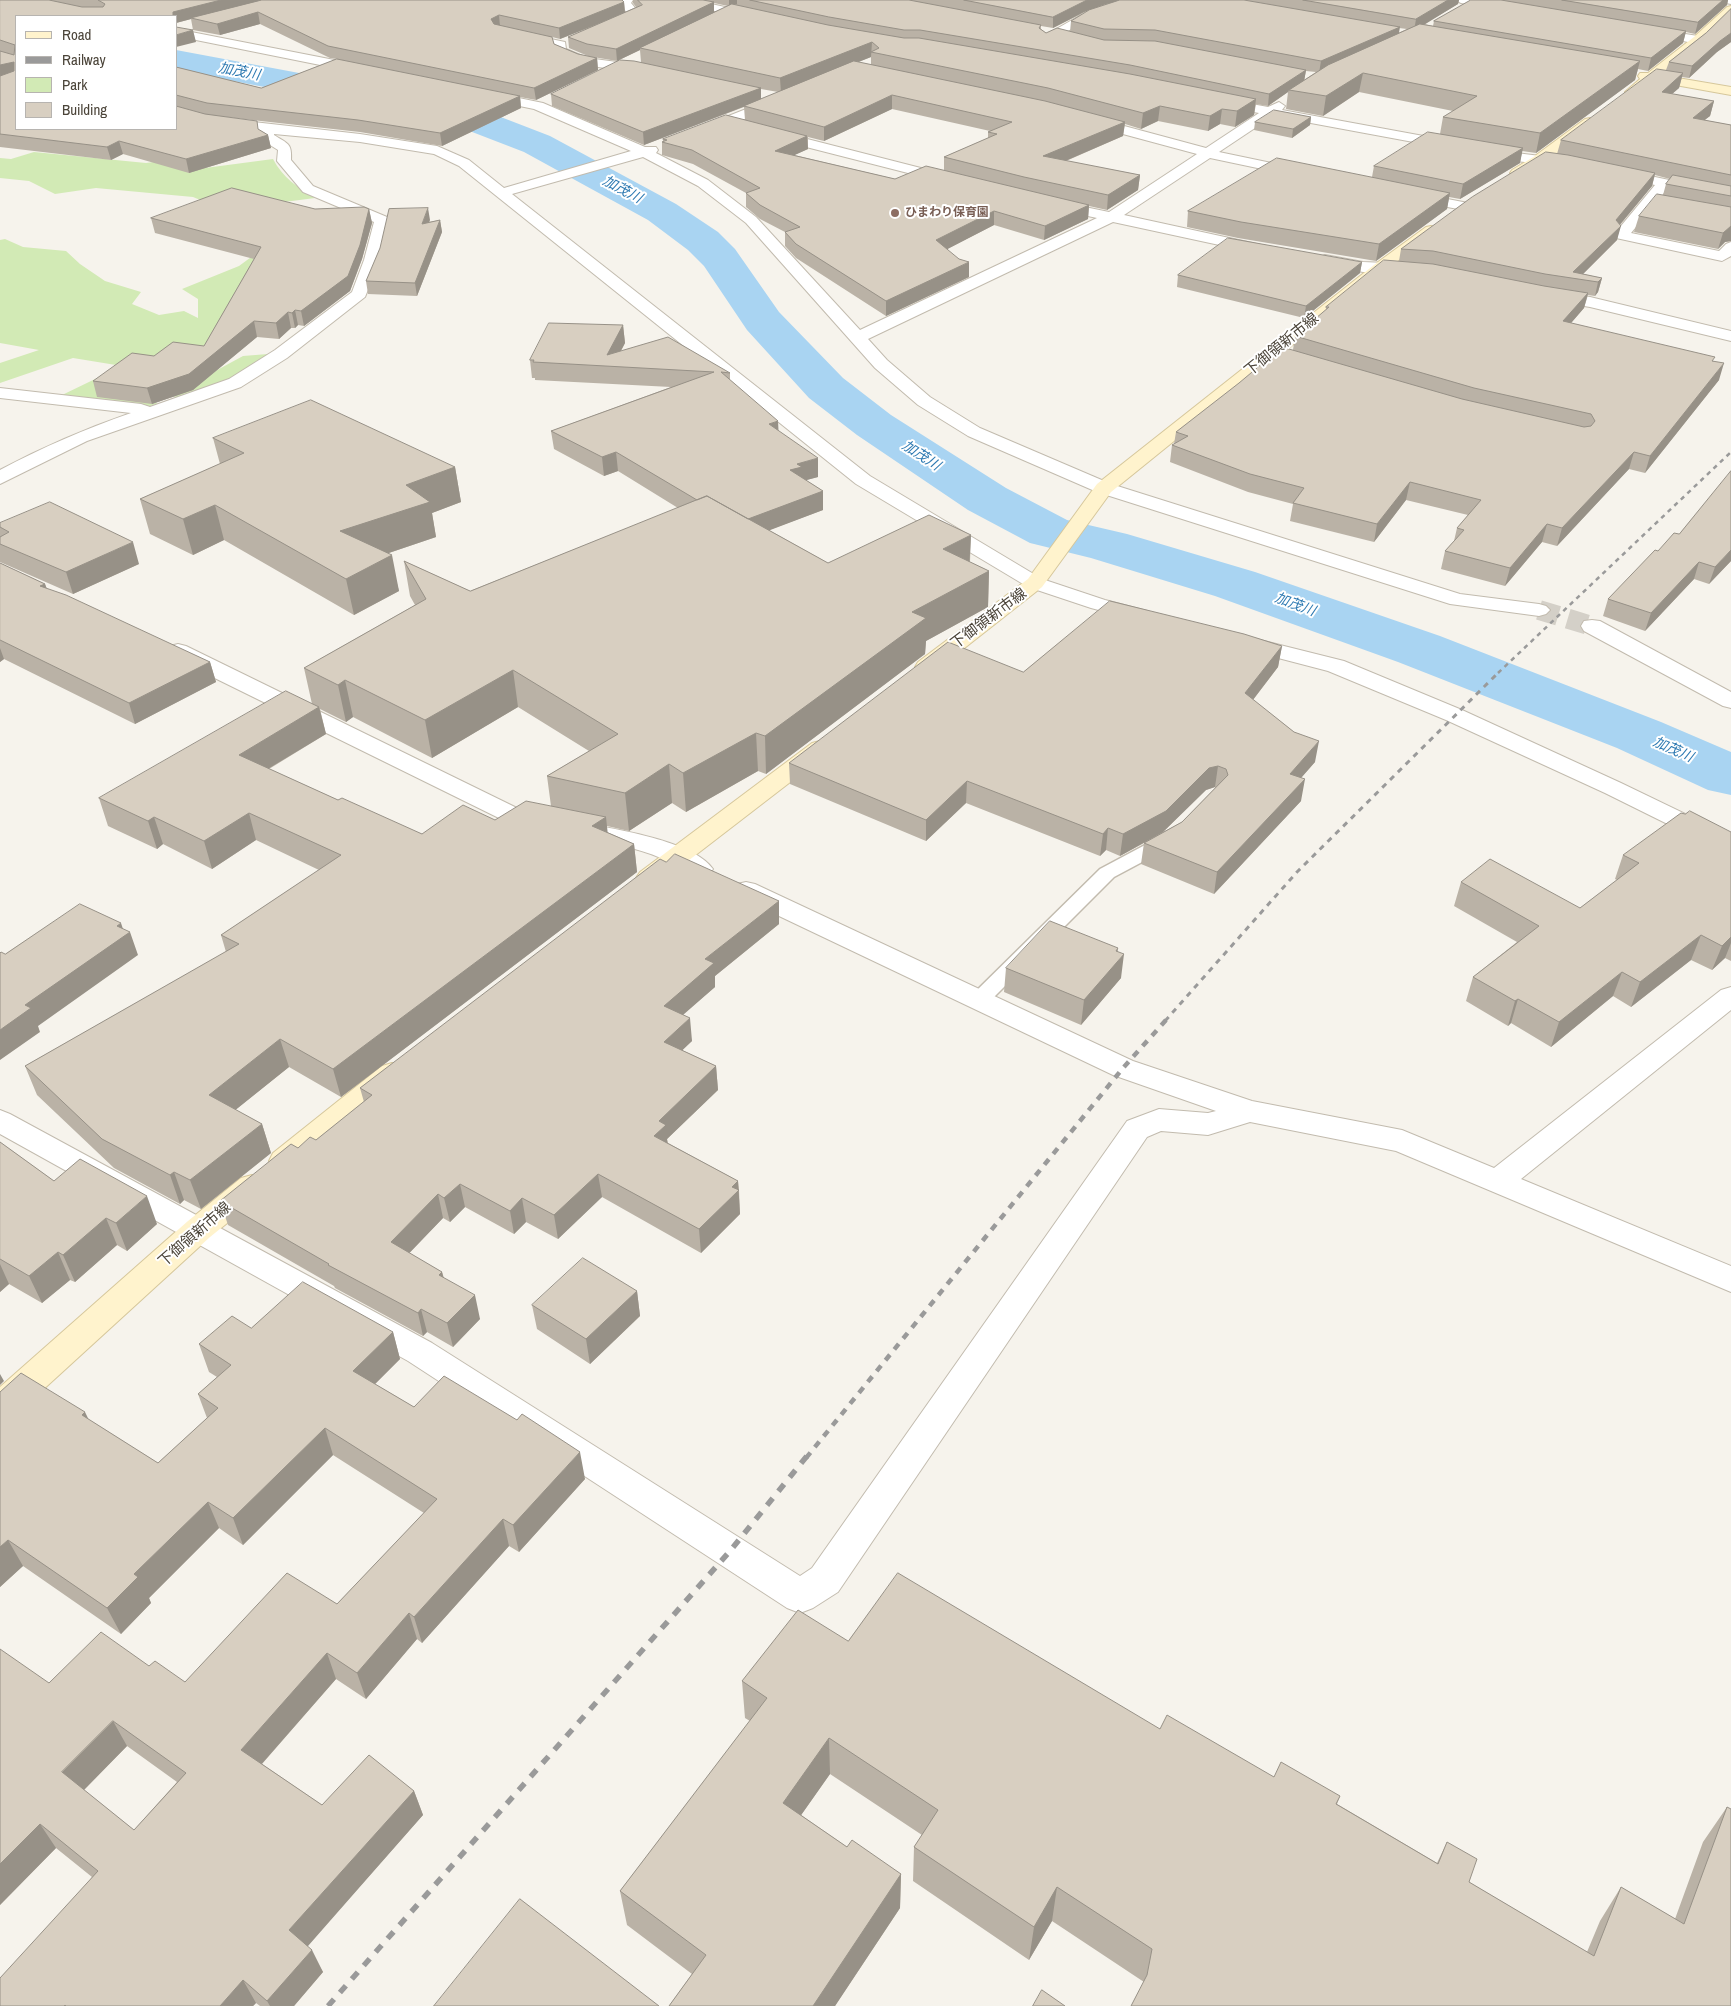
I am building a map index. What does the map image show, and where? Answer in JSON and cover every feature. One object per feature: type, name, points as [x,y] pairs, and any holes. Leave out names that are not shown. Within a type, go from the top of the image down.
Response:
[{"type":"main road","points":[[1619,101],[1698,40],[1731,9]]},
{"type":"main road","points":[[1632,74],[1731,91]]},
{"type":"main road","points":[[1506,180],[1540,159],[1603,112]]},
{"type":"main road","name":"下御領新市線","points":[[909,680],[1040,576],[1100,493],[1379,268],[1468,204]]},
{"type":"main road","points":[[632,891],[838,734]]},
{"type":"main road","name":"下御領新市線","points":[[0,1408],[199,1229],[412,1058]]},
{"type":"street","points":[[594,32],[635,15],[625,3],[627,0]]},
{"type":"street","points":[[677,0],[771,20]]},
{"type":"street","points":[[1021,53],[1083,18],[1136,0]]},
{"type":"street","points":[[1725,0],[1731,1]]},
{"type":"street","points":[[1457,12],[1470,1],[1522,10]]},
{"type":"street","points":[[712,21],[747,4]]},
{"type":"street","points":[[178,29],[195,24]]},
{"type":"street","points":[[178,30],[382,74]]},
{"type":"street","points":[[1036,30],[1075,39]]},
{"type":"street","points":[[1640,30],[1698,40]]},
{"type":"street","points":[[508,34],[565,44],[560,51],[574,59],[606,66],[620,66],[662,73]]},
{"type":"street","points":[[604,74],[637,58]]},
{"type":"street","points":[[470,92],[538,106],[703,183],[751,220],[881,364],[924,402],[974,432],[1100,493],[1457,600],[1539,610]]},
{"type":"street","points":[[690,135],[787,97],[764,95]]},
{"type":"street","points":[[538,106],[554,98]]},
{"type":"street","points":[[1204,99],[1516,157],[1583,166]]},
{"type":"street","points":[[857,338],[1111,217],[1287,101]]},
{"type":"street","points":[[178,113],[208,121],[360,138],[436,150],[464,164],[863,480],[1040,576],[1098,604],[1164,621]]},
{"type":"street","points":[[1075,117],[1207,153],[1312,175]]},
{"type":"street","points":[[726,122],[964,183]]},
{"type":"street","points":[[0,478],[40,456],[81,437],[234,383],[281,354],[359,294],[372,260],[382,220],[308,189],[284,160],[285,148],[267,137],[268,129]]},
{"type":"street","points":[[501,193],[640,154],[662,146]]},
{"type":"street","points":[[1601,170],[1731,197]]},
{"type":"street","points":[[1665,184],[1621,235],[1722,256],[1731,247]]},
{"type":"street","points":[[1397,193],[1468,204]]},
{"type":"street","points":[[1040,202],[1276,251]]},
{"type":"street","points":[[1648,203],[1666,207]]},
{"type":"street","points":[[1315,258],[1379,268],[1422,271]]},
{"type":"street","points":[[1532,293],[1590,302],[1731,336]]},
{"type":"street","points":[[1272,353],[1290,359]]},
{"type":"street","points":[[0,393],[141,408],[150,413]]},
{"type":"street","points":[[1592,626],[1731,701]]},
{"type":"street","points":[[1222,636],[1345,669],[1463,719],[1613,788],[1731,846]]},
{"type":"street","points":[[160,643],[514,816],[654,845],[679,855],[701,869],[1122,1068],[1249,1111],[1402,1141],[1731,1280]]},
{"type":"street","points":[[1498,1181],[1731,996]]},
{"type":"street","points":[[0,1120],[420,1352],[800,1596],[825,1580],[1137,1128],[1159,1120],[1208,1124],[1249,1111]]},
{"type":"lane","points":[[980,1000],[1107,873],[1171,838],[1183,826]]},
{"type":"green space","points":[[34,152],[146,163],[176,159],[184,169],[273,159],[281,172],[291,182],[315,198],[253,206],[210,204],[193,197],[96,188],[55,194],[29,181],[0,178],[0,158],[11,159]]},
{"type":"green space","points":[[5,239],[23,247],[66,251],[80,264],[105,281],[141,292],[132,304],[159,315],[184,311],[198,318],[198,299],[182,289],[239,266],[258,252],[234,343],[205,345],[185,355],[208,375],[243,356],[268,354],[230,381],[181,398],[146,391],[134,398],[158,403],[148,407],[60,396],[122,366],[73,358],[0,383],[0,363],[39,350],[0,343],[0,240]]},
{"type":"building","points":[[0,0],[49,0],[82,7],[103,7],[105,4],[98,0],[221,0],[173,12],[173,15],[15,15],[15,45],[0,40]]},
{"type":"building","points":[[262,0],[622,0],[624,2],[559,28],[499,15],[491,19],[494,24],[552,37],[554,44],[578,54],[597,58],[534,88],[328,46],[258,12],[217,24],[191,18]]},
{"type":"building","points":[[638,0],[703,0],[714,2],[616,49],[587,44],[568,37],[642,5]]},
{"type":"building","points":[[750,0],[909,0],[1041,25],[1039,28],[1046,33],[1057,28],[1104,40],[1155,41],[1306,70],[1269,94],[1130,65],[920,30],[904,30],[829,17]]},
{"type":"building","points":[[964,0],[1087,0],[1053,17]]},
{"type":"building","points":[[1120,0],[1244,0],[1400,27],[1321,61],[1155,30],[1104,29],[1071,21],[1089,10]]},
{"type":"building","points":[[1303,0],[1448,0],[1416,19]]},
{"type":"building","points":[[1471,0],[1501,0],[1686,31],[1651,58],[1434,21]]},
{"type":"building","points":[[1562,0],[1723,0],[1698,22]]},
{"type":"building","points":[[732,4],[828,25],[904,38],[919,38],[1130,74],[1256,99],[1237,111],[1222,109],[1210,116],[1160,106],[1143,113],[1048,88],[871,52],[879,48],[872,42],[780,78],[640,48]]},
{"type":"building","points":[[1731,9],[1731,33],[1692,66],[1669,62],[1706,33]]},
{"type":"building","points":[[1420,24],[1640,61],[1540,133],[1443,117],[1477,96],[1363,73],[1326,96],[1289,90],[1328,65]]},
{"type":"building","points":[[178,27],[193,30],[178,34]]},
{"type":"building","points":[[15,45],[15,130],[178,130],[178,107],[205,114],[257,121],[258,129],[268,135],[186,159],[119,141],[107,147],[0,134],[0,76],[14,71],[14,62],[0,65],[0,51],[14,55]]},
{"type":"building","points":[[337,59],[520,96],[440,133],[358,120],[207,103],[178,96],[178,67],[261,88]]},
{"type":"building","points":[[620,60],[634,61],[761,88],[643,132],[551,94]]},
{"type":"building","points":[[854,61],[1045,101],[1125,122],[1043,156],[1140,175],[1108,195],[944,157],[997,134],[988,132],[1012,122],[892,95],[824,127],[744,106]]},
{"type":"building","points":[[1657,69],[1683,73],[1662,92],[1714,101],[1693,118],[1731,125],[1731,175],[1561,140]]},
{"type":"building","points":[[1274,110],[1311,117],[1293,129],[1255,122]]},
{"type":"building","points":[[726,115],[807,136],[775,151],[895,179],[926,166],[1089,205],[1045,226],[994,211],[936,240],[959,259],[969,262],[886,301],[796,244],[785,232],[800,227],[760,205],[746,193],[760,188],[692,150],[662,142],[667,140],[663,139]]},
{"type":"building","points":[[1428,132],[1523,148],[1463,184],[1374,166]]},
{"type":"building","points":[[1546,152],[1655,173],[1616,220],[1621,226],[1573,272],[1602,278],[1598,282],[1545,274],[1433,251],[1401,249],[1472,197]]},
{"type":"building","points":[[1277,158],[1450,193],[1379,244],[1241,222],[1188,211]]},
{"type":"building","points":[[1673,175],[1731,186],[1731,196],[1666,184]]},
{"type":"building","points":[[232,188],[315,209],[364,207],[369,209],[360,245],[348,276],[301,311],[288,312],[276,323],[254,321],[189,374],[147,388],[93,381],[132,353],[154,356],[173,342],[204,346],[261,247],[151,218]]},
{"type":"building","points":[[1657,194],[1731,207],[1731,226],[1723,233],[1639,216]]},
{"type":"building","points":[[428,208],[422,224],[440,220],[415,283],[366,281],[380,248],[389,209]]},
{"type":"building","points":[[1228,238],[1362,262],[1306,306],[1178,275]]},
{"type":"building","points":[[1384,260],[1433,264],[1588,293],[1563,321],[1715,357],[1712,361],[1724,363],[1650,456],[1634,452],[1562,528],[1547,524],[1510,568],[1445,551],[1464,530],[1457,528],[1481,500],[1410,482],[1377,524],[1293,503],[1304,488],[1250,474],[1172,445],[1188,436],[1176,432],[1282,347],[1462,399],[1584,427],[1591,426],[1595,421],[1591,414],[1474,388],[1295,336],[1329,307],[1326,307]]},
{"type":"building","points":[[549,323],[623,325],[607,355],[668,337],[730,373],[721,372],[778,421],[769,424],[818,458],[797,464],[802,467],[790,470],[823,491],[748,519],[707,496],[697,500],[616,452],[602,457],[551,431],[714,372],[533,362],[534,360],[530,360]]},
{"type":"building","points":[[311,400],[455,467],[406,485],[430,502],[340,531],[392,555],[346,579],[215,505],[183,519],[140,499],[244,453],[213,438]]},
{"type":"building","points":[[1731,471],[1731,550],[1715,567],[1699,562],[1651,613],[1608,599],[1655,550],[1658,551],[1674,533],[1679,534]]},
{"type":"building","points":[[707,496],[828,563],[929,515],[971,535],[943,549],[989,571],[912,612],[926,618],[765,736],[756,733],[683,773],[669,764],[625,793],[547,776],[618,734],[513,670],[425,720],[345,680],[338,685],[304,668],[426,599],[404,561],[470,591]]},
{"type":"building","points":[[50,502],[133,542],[66,572],[0,544],[0,537],[9,532],[0,527],[0,523]]},
{"type":"building","points":[[0,563],[45,584],[40,586],[66,595],[210,662],[129,703],[0,640]]},
{"type":"building","points":[[1110,601],[1244,634],[1282,646],[1245,693],[1294,732],[1319,741],[1290,774],[1305,779],[1217,872],[1144,843],[1182,822],[1228,775],[1226,769],[1218,766],[1209,768],[1166,811],[1123,834],[1108,828],[1103,834],[967,781],[926,820],[789,763],[948,642],[1023,672]]},
{"type":"building","points":[[286,691],[319,707],[239,755],[338,800],[342,798],[422,834],[463,805],[495,820],[526,801],[606,817],[592,826],[634,844],[333,1069],[280,1039],[209,1095],[262,1124],[190,1180],[174,1172],[170,1175],[102,1139],[25,1066],[239,944],[221,935],[341,855],[249,813],[204,841],[154,817],[148,821],[99,798]]},
{"type":"building","points":[[1690,811],[1731,832],[1731,937],[1722,946],[1701,935],[1640,982],[1622,972],[1559,1022],[1518,999],[1515,1001],[1473,977],[1539,926],[1461,882],[1490,859],[1580,908],[1639,863],[1623,855],[1681,813],[1685,814]]},
{"type":"building","points":[[675,854],[779,901],[705,959],[714,963],[664,1006],[690,1018],[664,1042],[716,1066],[659,1121],[666,1125],[654,1136],[738,1181],[732,1187],[739,1190],[699,1229],[598,1174],[554,1215],[522,1198],[510,1211],[460,1184],[444,1198],[438,1194],[391,1242],[442,1272],[439,1275],[475,1295],[447,1323],[421,1309],[418,1313],[328,1265],[220,1201],[291,1144],[298,1148],[310,1137],[316,1140],[372,1095],[360,1088],[660,859],[666,862]]},
{"type":"building","points":[[80,904],[121,923],[117,926],[130,932],[25,1005],[31,1008],[0,1030],[0,953],[5,954]]},
{"type":"building","points":[[1050,921],[1118,948],[1116,951],[1124,954],[1084,1000],[1006,968]]},
{"type":"building","points":[[0,1142],[54,1181],[80,1159],[147,1196],[116,1223],[106,1218],[63,1255],[58,1252],[29,1276],[0,1259]]},
{"type":"building","points":[[583,1258],[637,1291],[586,1339],[532,1305]]},
{"type":"building","points":[[303,1282],[393,1332],[353,1371],[414,1407],[444,1376],[517,1420],[522,1414],[580,1452],[513,1525],[503,1519],[414,1617],[409,1613],[357,1673],[327,1653],[241,1750],[322,1805],[369,1755],[414,1791],[289,1930],[312,1950],[267,2001],[243,1980],[220,2006],[0,2006],[0,1978],[98,1871],[40,1824],[0,1864],[0,1649],[49,1683],[101,1632],[149,1666],[155,1661],[185,1682],[287,1573],[337,1604],[437,1499],[325,1428],[233,1518],[208,1502],[134,1574],[138,1577],[107,1608],[8,1540],[0,1547],[0,1392],[21,1373],[85,1412],[82,1415],[158,1463],[218,1408],[198,1394],[231,1365],[199,1344],[232,1316],[251,1328]],"holes":[[[113,1721],[186,1773],[134,1830],[62,1772]]]},
{"type":"building","points":[[898,1573],[1160,1729],[1167,1715],[1274,1777],[1281,1762],[1340,1796],[1336,1804],[1438,1864],[1447,1842],[1477,1859],[1469,1882],[1594,1956],[1621,1887],[1684,1924],[1727,1807],[1731,1809],[1731,2006],[1131,2006],[1147,1975],[1152,1949],[1057,1887],[1034,1927],[914,1847],[938,1810],[829,1738],[783,1803],[847,1847],[852,1840],[901,1874],[813,2006],[669,2006],[706,1955],[620,1891],[767,1698],[742,1681],[798,1610],[848,1641]]},
{"type":"building","points":[[520,1899],[659,2006],[434,2006]]},
{"type":"building","points":[[1042,1990],[1065,2006],[1033,2006]]},
{"type":"waterway","name":"加茂川","points":[[178,60],[417,106],[480,122],[537,144],[662,212],[703,241],[720,258],[763,321],[826,388],[874,425],[987,499],[1049,532],[1108,546],[1235,584],[1419,649],[1639,735],[1731,776]]},
{"type":"tunnel","points":[[1539,610],[1592,626]]},
{"type":"railway","points":[[1498,673],[1731,452]]},
{"type":"railway","points":[[1165,1021],[1297,872],[1499,672]]},
{"type":"railway","points":[[806,1458],[1123,1068],[1166,1020]]},
{"type":"railway","points":[[328,2006],[730,1551],[807,1456]]},
{"type":"place","name":"ひまわり保育園","points":[[895,213]]}]
